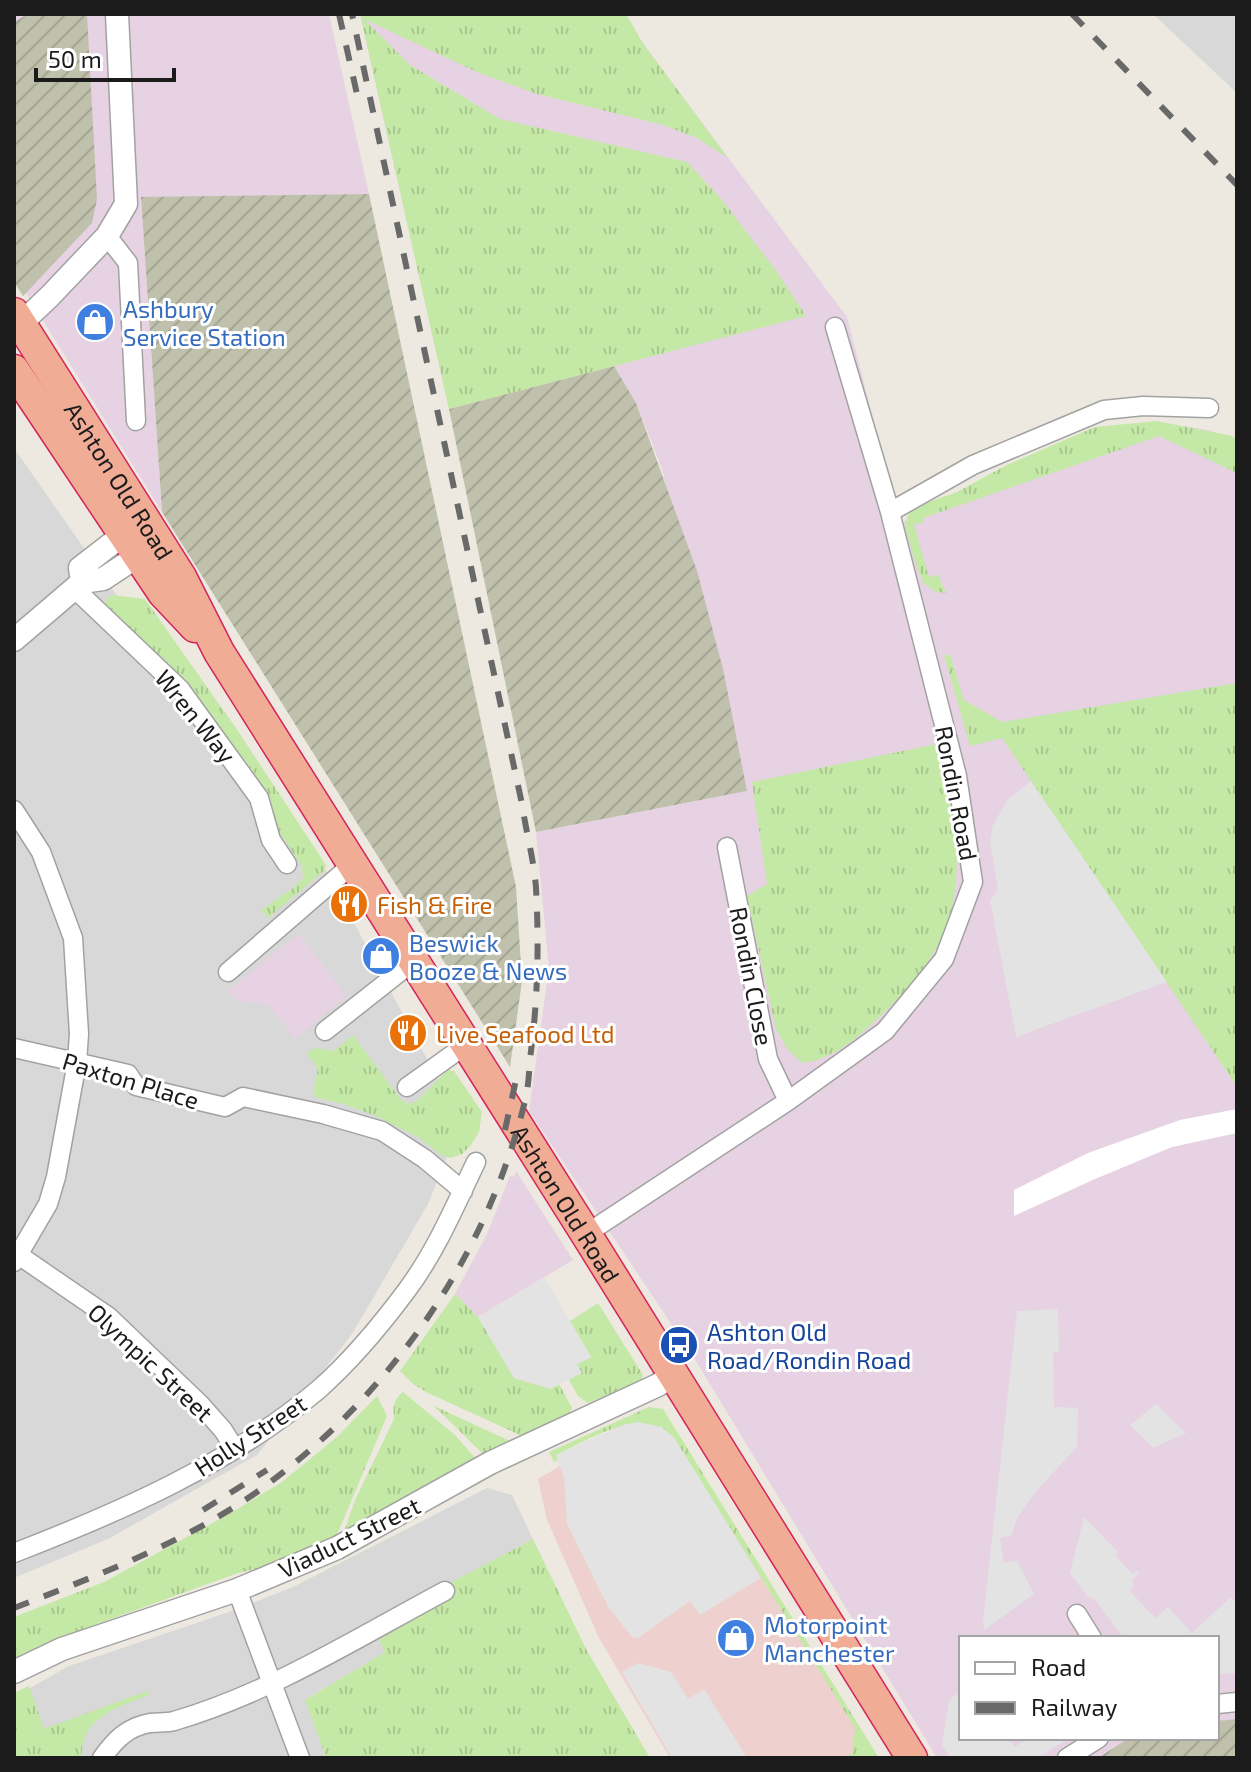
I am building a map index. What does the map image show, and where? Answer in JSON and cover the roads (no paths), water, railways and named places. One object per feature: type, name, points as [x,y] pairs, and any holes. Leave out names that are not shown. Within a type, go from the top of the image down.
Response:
[{"type":"highway","name":"Ashton Old Road","points":[[17,323],[138,540]]},
{"type":"highway","name":"Ashton Old Road","points":[[14,370],[138,540],[181,577],[219,652],[415,960],[912,1758]]},
{"type":"street","points":[[17,323],[107,236],[126,204],[117,14]]},
{"type":"street","points":[[107,236],[128,263],[136,421]]},
{"type":"street","name":"Rondin Road","points":[[586,1234],[788,1101],[885,1031],[944,959],[973,882],[957,776],[890,512],[835,327]]},
{"type":"street","points":[[890,512],[973,465],[1104,410],[1143,406],[1209,408]]},
{"type":"street","points":[[14,640],[79,586],[103,579],[138,540]]},
{"type":"street","name":"Wren Way","points":[[79,586],[180,689],[259,798],[271,840],[287,864]]},
{"type":"street","points":[[14,810],[41,852],[73,938],[79,1034],[77,1062],[56,1177],[48,1204],[17,1259]]},
{"type":"street","name":"Rondin Close","points":[[727,847],[768,1059],[788,1101]]},
{"type":"street","points":[[228,972],[354,863]]},
{"type":"street","points":[[325,1031],[415,960]]},
{"type":"street","points":[[407,1087],[467,1044]]},
{"type":"street","name":"Paxton Place","points":[[14,1048],[128,1074],[136,1086],[225,1107],[243,1097],[323,1114],[382,1131],[425,1159],[463,1191]]},
{"type":"street","name":"Holly Street","points":[[14,1553],[165,1487],[276,1423],[319,1389],[357,1351],[407,1290],[439,1241],[476,1162]]},
{"type":"street","name":"Olympic Street","points":[[17,1259],[109,1317],[200,1404],[235,1449]]},
{"type":"street","name":"Viaduct Street","points":[[14,1672],[62,1649],[237,1590],[337,1548],[490,1463],[673,1375]]},
{"type":"street","points":[[237,1590],[300,1758]]},
{"type":"street","points":[[102,1758],[115,1739],[131,1729],[150,1723],[172,1722],[272,1684],[445,1591]]},
{"type":"street","points":[[1077,1614],[1091,1636]]},
{"type":"street","points":[[1067,1758],[1087,1741]]},
{"type":"railway","points":[[339,14],[357,94]]},
{"type":"railway","points":[[14,1608],[168,1544],[226,1512],[302,1457],[346,1416],[387,1371],[424,1323],[456,1272],[484,1219],[507,1163],[526,1098],[537,970],[534,867],[352,14]]},
{"type":"railway","points":[[1072,14],[1237,185]]},
{"type":"railway","points":[[505,1130],[517,1075]]},
{"type":"railway","points":[[203,1510],[267,1470]]},
{"type":"place","name":"Ashbury Service Station","points":[[95,322]]},
{"type":"place","name":"Fish & Fire","points":[[349,904]]},
{"type":"place","name":"Beswick Booze & News","points":[[381,956]]},
{"type":"place","name":"Live Seafood Ltd","points":[[408,1033]]},
{"type":"place","name":"Ashton Old Road/Rondin Road","points":[[679,1345]]},
{"type":"place","name":"Motorpoint Manchester","points":[[736,1638]]}]
